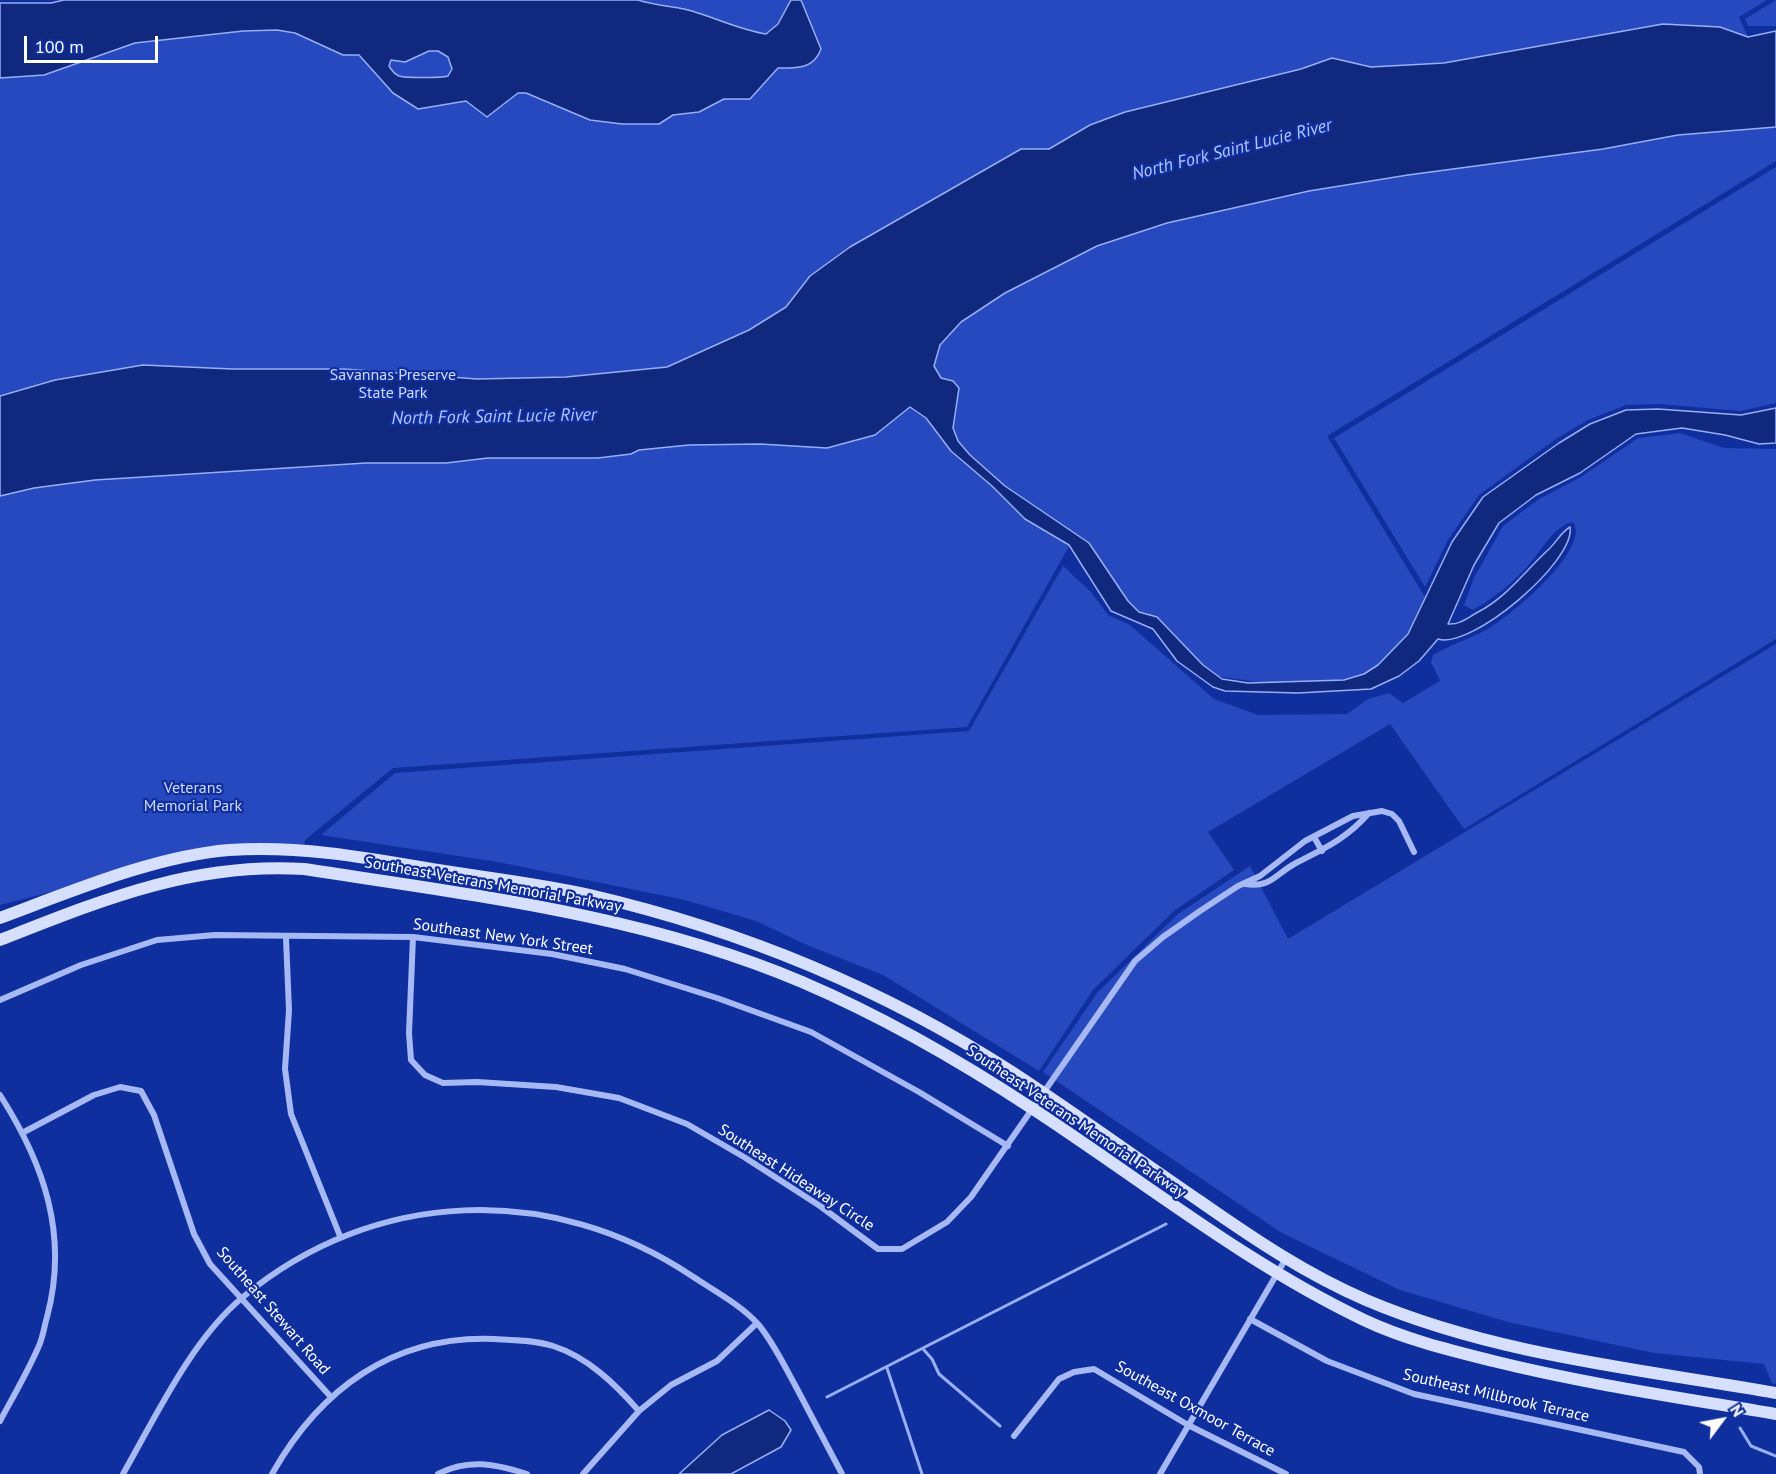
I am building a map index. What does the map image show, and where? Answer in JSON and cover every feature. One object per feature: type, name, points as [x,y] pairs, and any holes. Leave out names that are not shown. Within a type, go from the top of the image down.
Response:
[{"type":"main road","name":"Southeast Veterans Memorial Parkway","points":[[0,918],[119,875],[223,850],[307,851],[586,894],[704,926],[802,961],[910,1012],[1009,1071],[1285,1260],[1366,1300],[1432,1324],[1525,1350],[1776,1393]]},
{"type":"main road","name":"Southeast Veterans Memorial Parkway","points":[[0,940],[119,895],[224,870],[263,866],[304,869],[587,915],[683,941],[801,982],[911,1033],[1034,1110],[1191,1219],[1276,1274],[1366,1321],[1432,1346],[1527,1369],[1776,1414]]},
{"type":"street","points":[[1370,813],[1382,811],[1392,814],[1399,820],[1414,852]]},
{"type":"street","name":"Southeast Hideaway Circle","points":[[413,938],[409,1033],[411,1060],[425,1075],[443,1083],[477,1082],[556,1087],[619,1098],[687,1124],[744,1157],[820,1206],[878,1249],[902,1249],[947,1222],[971,1197],[1034,1110],[1135,962],[1163,937],[1278,864],[1297,846],[1353,816],[1370,813]]},
{"type":"street","name":"Southeast Hideaway Circle","points":[[1245,884],[1264,885],[1295,864],[1322,851],[1358,826],[1370,813]]},
{"type":"street","points":[[1314,837],[1322,851]]},
{"type":"street","name":"Southeast New York Street","points":[[0,1000],[81,965],[158,940],[215,935],[286,938],[413,938],[552,954],[625,969],[717,998],[811,1032],[919,1092],[1008,1146]]},
{"type":"street","points":[[286,938],[289,1010],[285,1069],[291,1114],[340,1236]]},
{"type":"street","name":"Southeast Stewart Road","points":[[24,1132],[94,1095],[120,1087],[141,1091],[154,1115],[194,1234],[210,1264],[331,1397]]},
{"type":"street","points":[[0,1095],[24,1132],[42,1176],[56,1232],[55,1286],[39,1346],[0,1421]]},
{"type":"street","points":[[123,1474],[191,1355],[242,1298],[302,1255],[340,1236],[404,1218],[469,1208],[527,1212],[598,1227],[683,1270],[757,1323],[778,1354],[842,1474]]},
{"type":"street","points":[[1160,1474],[1285,1260]]},
{"type":"street","name":"Southeast Millbrook Terrace","points":[[1250,1319],[1327,1361],[1414,1394],[1684,1452],[1699,1467],[1700,1474]]},
{"type":"street","points":[[583,1474],[639,1411],[670,1385],[717,1361],[757,1323]]},
{"type":"street","points":[[272,1474],[292,1439],[331,1397],[357,1375],[418,1347],[464,1338],[517,1340],[553,1346],[586,1362],[615,1384],[639,1411]]},
{"type":"street","name":"Southeast Oxmoor Terrace","points":[[1014,1436],[1059,1379],[1074,1372],[1094,1369],[1188,1425],[1286,1474]]},
{"type":"street","points":[[438,1474],[468,1463],[499,1465],[527,1474]]},
{"type":"green space","name":"Savannas Preserve State Park","points":[[437,0],[1767,0],[1739,17],[1776,99],[1776,161],[1327,436],[1434,612],[1362,681],[1264,683],[1203,674],[1121,600],[1072,541],[967,727],[393,768],[305,840],[304,844],[229,846],[0,905],[0,46]]},
{"type":"green space","points":[[1776,0],[1776,26],[1748,26],[1745,19]]},
{"type":"green space","points":[[1776,167],[1776,403],[1741,411],[1659,404],[1626,405],[1588,420],[1556,439],[1479,495],[1448,540],[1425,587],[1334,438]]},
{"type":"green space","points":[[1680,433],[1724,448],[1776,449],[1776,639],[1464,829],[1390,724],[1208,832],[1234,870],[1175,910],[1093,990],[1039,1071],[883,975],[807,945],[756,921],[685,900],[498,862],[321,835],[395,773],[969,731],[1063,566],[1091,592],[1108,615],[1130,625],[1214,699],[1258,715],[1347,714],[1368,699],[1389,693],[1403,703],[1440,681],[1431,662],[1433,655],[1486,630],[1512,612],[1560,565],[1571,549],[1576,534],[1573,522],[1559,529],[1512,581],[1494,597],[1473,610],[1464,605],[1474,578],[1503,526],[1539,499],[1581,477],[1638,438]]},
{"type":"green space","points":[[1776,644],[1776,1384],[1772,1383],[1764,1364],[1654,1353],[1508,1322],[1400,1290],[1282,1233],[1043,1072],[1097,993],[1178,914],[1250,866],[1288,939]]},
{"type":"water","points":[[64,0],[638,0],[684,9],[766,34],[778,24],[791,0],[801,0],[821,49],[818,56],[809,64],[778,68],[750,99],[724,99],[699,112],[673,115],[659,124],[622,124],[590,120],[526,93],[518,93],[487,117],[466,101],[418,109],[393,93],[359,55],[343,55],[295,33],[277,30],[243,31],[135,43],[44,75],[0,78],[0,3],[51,3]],"holes":[[[429,51],[438,51],[448,57],[452,69],[448,76],[403,77],[394,73],[389,66],[391,60],[405,62]]]},
{"type":"water","name":"North Fork Saint Lucie River","points":[[1663,24],[1720,27],[1748,37],[1776,31],[1776,127],[1678,135],[1603,149],[1408,175],[1309,191],[1167,223],[1097,246],[1005,293],[961,322],[940,345],[934,366],[941,378],[953,381],[959,388],[953,428],[958,441],[970,455],[1005,486],[1089,543],[1128,601],[1139,612],[1157,617],[1203,665],[1222,679],[1248,683],[1344,680],[1364,674],[1378,665],[1408,634],[1452,542],[1483,497],[1590,424],[1626,410],[1658,409],[1741,415],[1776,408],[1776,443],[1759,444],[1725,435],[1682,428],[1636,434],[1580,473],[1536,495],[1499,523],[1474,565],[1448,624],[1463,621],[1498,599],[1570,527],[1567,542],[1557,560],[1540,580],[1496,617],[1473,631],[1453,639],[1438,639],[1419,661],[1399,676],[1371,689],[1298,693],[1225,691],[1213,687],[1177,661],[1153,629],[1111,611],[1069,545],[1025,519],[992,486],[951,451],[926,418],[910,407],[875,435],[827,448],[760,444],[689,445],[639,450],[631,454],[598,458],[488,458],[446,463],[366,463],[95,480],[34,488],[0,496],[0,396],[55,380],[143,365],[232,369],[344,369],[477,379],[566,377],[667,367],[749,330],[786,307],[810,276],[850,247],[1021,149],[1049,149],[1090,125],[1125,112],[1301,69],[1332,58],[1371,67],[1444,63]]},
{"type":"water","points":[[769,1410],[785,1421],[791,1430],[781,1447],[731,1474],[679,1474],[722,1435]]},
{"type":"waterway","points":[[827,1397],[1166,1224]]},
{"type":"waterway","points":[[924,1350],[932,1359],[939,1374],[1000,1426]]},
{"type":"waterway","points":[[887,1368],[922,1474]]},
{"type":"waterway","points":[[1740,1428],[1751,1446],[1776,1456]]},
{"type":"park label","name":"Veterans Memorial Park","points":[[193,797]]}]
